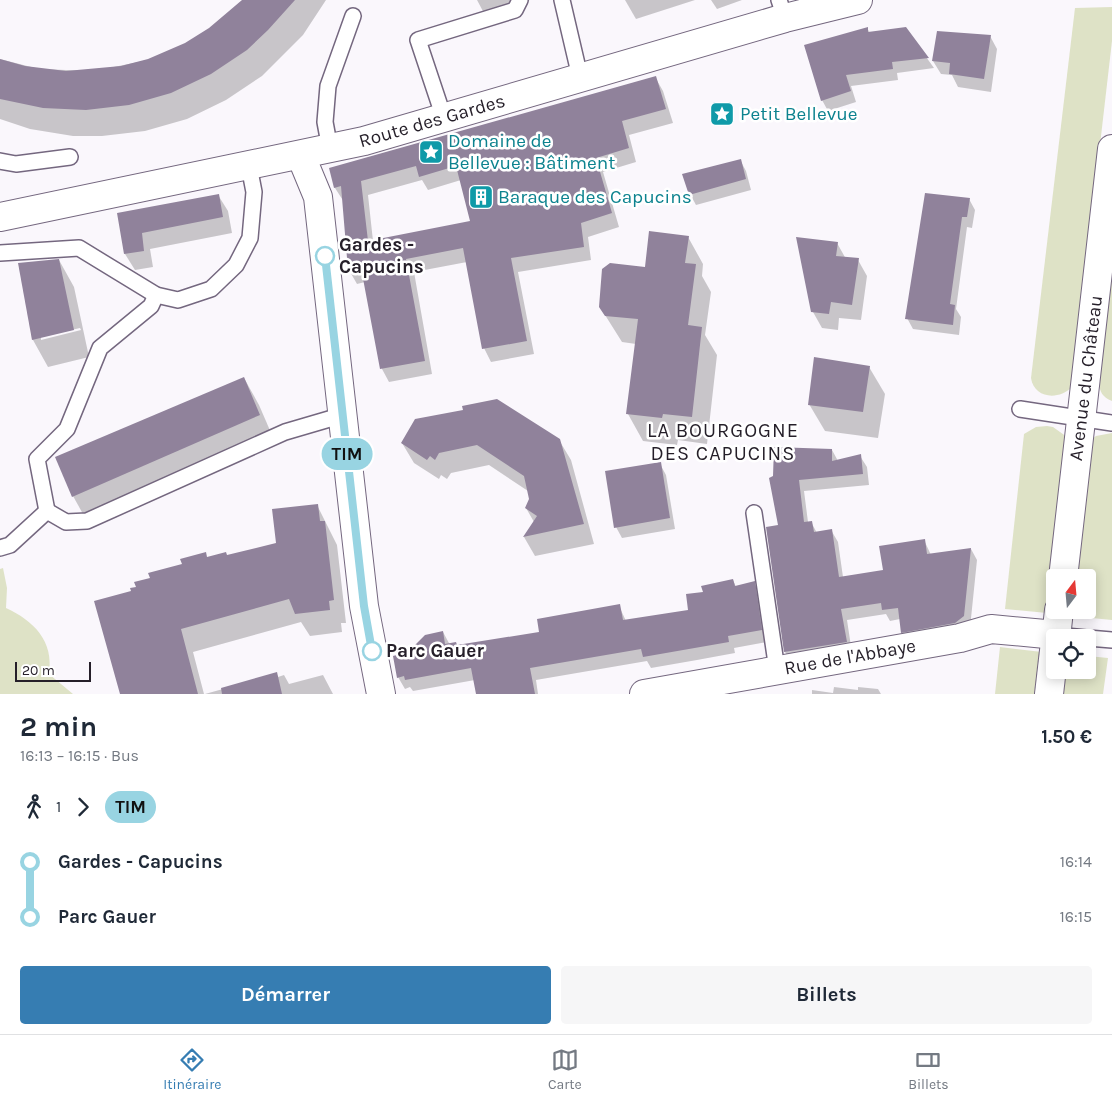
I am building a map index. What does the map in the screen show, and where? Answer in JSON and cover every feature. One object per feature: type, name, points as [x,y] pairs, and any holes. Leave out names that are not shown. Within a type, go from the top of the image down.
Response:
[{"type":"street","name":"Route des Gardes","points":[[0,217],[330,149],[444,118],[580,77],[782,9],[858,0]]},
{"type":"street","name":"Avenue du Château","points":[[1064,569],[1112,148]]},
{"type":"street","points":[[301,156],[318,197],[364,606],[381,694]]},
{"type":"street","name":"Rue de l'Abbaye","points":[[644,694],[960,638],[991,629],[1046,631]]},
{"type":"street","points":[[1049,694],[1051,679]]},
{"type":"lane","points":[[444,118],[418,40],[515,10],[520,0]]},
{"type":"lane","points":[[562,0],[580,77]]},
{"type":"lane","points":[[330,149],[325,122],[328,86],[353,16]]},
{"type":"lane","points":[[0,161],[16,164],[70,157]]},
{"type":"lane","points":[[0,254],[79,248],[156,296],[178,300],[211,290],[236,265],[250,238],[254,192],[250,166]]},
{"type":"lane","points":[[156,296],[151,306],[100,348],[67,429],[37,459],[47,511],[66,522],[87,521],[285,432],[343,415]]},
{"type":"lane","points":[[1020,410],[1112,423]]},
{"type":"lane","points":[[0,548],[10,545],[47,511]]},
{"type":"lane","points":[[754,513],[777,670]]},
{"type":"lane","points":[[1096,639],[1112,640]]},
{"type":"green space","points":[[1112,7],[1112,41],[1072,387],[1054,396],[1047,395],[1037,390],[1031,378],[1075,8]]},
{"type":"green space","points":[[1112,263],[1112,401],[1102,394],[1098,381]]},
{"type":"green space","points":[[1036,427],[1053,427],[1067,437],[1052,569],[1046,569],[1046,613],[1005,609],[1024,434]]},
{"type":"green space","points":[[1112,433],[1112,620],[1096,618],[1096,569],[1076,569],[1090,441],[1096,436]]},
{"type":"green space","points":[[3,568],[7,588],[6,608],[25,619],[40,634],[48,652],[50,662],[49,674],[73,694],[0,694],[0,569]]},
{"type":"green space","points":[[1000,647],[1042,652],[1037,694],[995,694]]},
{"type":"green space","points":[[1096,657],[1108,658],[1103,694],[1061,694],[1063,679],[1096,679]]},
{"type":"building","points":[[242,0],[295,0],[247,50],[211,74],[171,93],[129,105],[86,110],[43,108],[0,99],[0,59],[25,66],[66,71],[121,66],[148,59],[185,43],[209,28]]},
{"type":"building","points":[[868,27],[868,32],[906,27],[929,58],[892,62],[893,69],[846,75],[851,91],[821,101],[804,45]]},
{"type":"building","points":[[937,31],[991,35],[984,79],[949,74],[950,63],[932,61]]},
{"type":"building","points":[[656,76],[666,109],[622,121],[629,148],[596,158],[612,213],[581,223],[584,247],[511,258],[527,341],[482,349],[463,248],[406,259],[425,361],[380,369],[361,268],[348,270],[341,186],[334,188],[329,168]],"holes":[[[416,166],[419,177],[456,166],[470,221],[368,241],[361,181]]]},
{"type":"building","points":[[741,159],[746,179],[689,195],[682,174]]},
{"type":"building","points":[[925,193],[970,198],[967,217],[962,217],[950,304],[955,305],[953,325],[905,319]]},
{"type":"building","points":[[219,194],[223,217],[142,233],[144,251],[124,254],[117,213]]},
{"type":"building","points":[[649,231],[689,236],[685,263],[696,264],[688,325],[702,327],[692,417],[663,414],[662,418],[626,414],[638,319],[605,316],[599,307],[602,269],[610,263],[645,267]]},
{"type":"building","points":[[796,237],[838,242],[836,256],[859,258],[852,305],[831,302],[829,314],[811,312]]},
{"type":"building","points":[[59,259],[74,330],[32,340],[18,263]]},
{"type":"building","points":[[814,357],[870,366],[863,412],[808,405]]},
{"type":"building","points":[[244,377],[260,415],[72,497],[55,457]]},
{"type":"building","points":[[497,399],[560,439],[584,524],[523,537],[537,516],[525,508],[529,499],[524,476],[477,445],[439,453],[435,460],[430,456],[427,460],[401,443],[415,419],[463,410],[462,406]]},
{"type":"building","points":[[774,447],[832,449],[832,461],[861,454],[863,474],[799,480],[804,522],[812,521],[814,532],[832,529],[839,577],[883,570],[879,546],[925,539],[927,554],[971,548],[964,616],[955,623],[901,633],[898,608],[882,610],[881,603],[841,609],[847,642],[784,652],[766,527],[778,525],[769,478],[773,476]]},
{"type":"building","points":[[661,462],[670,518],[614,528],[605,471]]},
{"type":"building","points":[[318,504],[320,521],[325,521],[334,600],[329,601],[330,610],[295,614],[289,599],[181,629],[198,694],[120,694],[94,601],[131,591],[130,588],[136,587],[134,582],[150,578],[148,573],[182,564],[180,559],[206,552],[207,557],[226,552],[227,555],[276,543],[272,509]]},
{"type":"building","points":[[733,579],[735,586],[755,581],[762,630],[728,636],[729,642],[643,657],[641,649],[530,668],[535,694],[476,694],[471,668],[405,680],[404,676],[397,678],[393,656],[400,654],[399,652],[411,649],[425,635],[443,631],[445,644],[456,642],[457,645],[539,632],[537,619],[620,604],[623,620],[688,610],[686,594],[703,592],[701,586]]},
{"type":"building","points":[[277,672],[282,694],[222,694],[221,688]]},
{"type":"bus line","name":"TIM","points":[[325,256],[364,606],[372,651]]},
{"type":"place","name":"Petit Bellevue","points":[[722,114]]},
{"type":"place","name":"Domaine de Bellevue : Bâtiment","points":[[431,152]]},
{"type":"place","name":"Baraque des Capucins","points":[[481,197]]},
{"type":"place","name":"Gardes - Capucins","points":[[325,256]]},
{"type":"place","name":"Parc Gauer","points":[[372,651]]},
{"type":"district","name":"LA BOURGOGNE DES CAPUCINS","points":[[723,442]]}]
